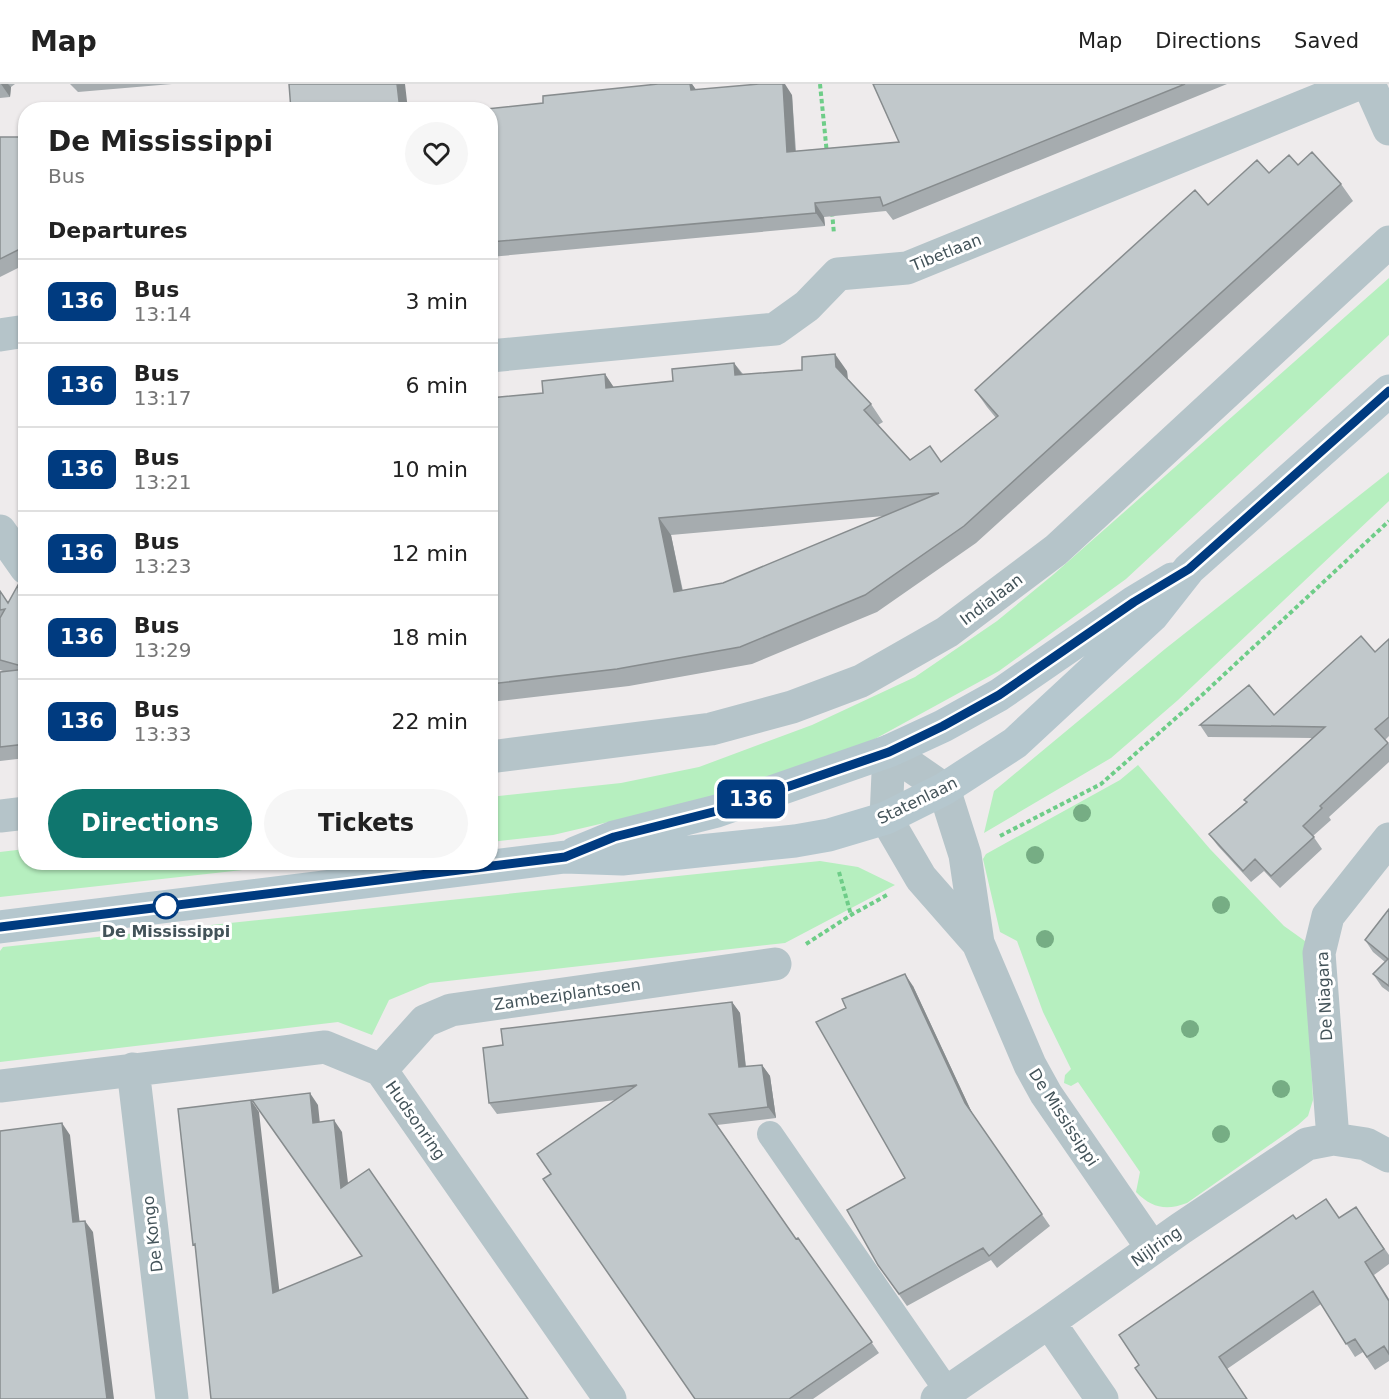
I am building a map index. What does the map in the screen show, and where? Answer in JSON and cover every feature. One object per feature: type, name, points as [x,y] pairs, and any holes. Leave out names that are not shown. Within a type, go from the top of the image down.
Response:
[{"type":"main road","name":"Statenlaan","points":[[498,865],[565,857],[622,860],[795,841],[829,835],[886,819],[945,789],[1015,743],[1152,616],[1189,569],[1389,391]]},
{"type":"main road","name":"Statenlaan","points":[[565,857],[614,837],[717,811],[889,752],[999,695],[1134,602],[1189,569]]},
{"type":"main road","name":"Statenlaan","points":[[0,927],[460,870]]},
{"type":"street","name":"Tibetlaan","points":[[838,274],[906,268],[1358,84]]},
{"type":"street","points":[[1368,84],[1389,129]]},
{"type":"street","name":"Indialaan","points":[[498,756],[711,729],[792,707],[861,681],[947,632],[1056,550],[1389,242]]},
{"type":"street","points":[[498,355],[775,329],[807,306],[838,274]]},
{"type":"street","points":[[0,335],[18,332]]},
{"type":"street","points":[[0,531],[18,557]]},
{"type":"street","points":[[889,752],[945,789]]},
{"type":"street","points":[[886,819],[889,752]]},
{"type":"street","name":"De Mississippi","points":[[945,789],[965,855],[978,943],[1030,1065],[1047,1094],[1152,1248]]},
{"type":"street","points":[[0,816],[18,814]]},
{"type":"street","name":"De Mississippi","points":[[886,819],[921,878],[978,943]]},
{"type":"street","name":"De Niagara","points":[[1333,1138],[1319,952],[1328,916],[1389,839]]},
{"type":"street","name":"Zambeziplantsoen","points":[[381,1070],[425,1021],[451,1010],[775,964]]},
{"type":"street","name":"Hudsonring","points":[[0,1086],[325,1047],[381,1070],[610,1399]]},
{"type":"street","name":"De Kongo","points":[[133,1069],[172,1399]]},
{"type":"street","name":"Nijlring","points":[[942,1395],[1152,1248],[1307,1144],[1333,1138],[1366,1144],[1389,1156]]},
{"type":"street","points":[[1049,1322],[1102,1399]]},
{"type":"lane","points":[[770,1134],[942,1395]]},
{"type":"path","points":[[820,84],[827,155]]},
{"type":"path","points":[[831,203],[838,274]]},
{"type":"path","points":[[965,855],[1101,784],[1201,696],[1389,521]]},
{"type":"path","points":[[775,964],[851,915],[921,878]]},
{"type":"green space","points":[[1389,278],[1389,335],[1126,579],[999,671],[862,746],[728,794],[553,835],[498,841],[498,796],[621,783],[699,767],[812,725],[915,677],[997,621],[1054,574]]},
{"type":"green space","points":[[1389,472],[1389,501],[1178,700],[1111,758],[984,833],[994,791],[1165,649]]},
{"type":"green space","points":[[1138,765],[1210,849],[1284,926],[1305,941],[1313,1100],[1308,1116],[1187,1203],[1172,1207],[1154,1205],[1136,1192],[1140,1172],[1078,1082],[1071,1086],[1064,1083],[1065,1075],[1071,1069],[1043,1012],[1017,941],[1000,932],[983,859],[986,854],[1120,780]]},
{"type":"green space","points":[[18,850],[18,870],[243,870],[0,897],[0,852]]},
{"type":"green space","points":[[820,861],[858,867],[895,885],[785,943],[430,983],[389,1000],[372,1035],[338,1022],[0,1062],[0,951],[3,947]]},
{"type":"building","points":[[289,84],[397,84],[399,102],[290,102]]},
{"type":"building","points":[[658,84],[690,84],[691,90],[783,84],[787,152],[899,142],[873,84],[1185,84],[883,206],[880,197],[815,203],[816,213],[498,241],[498,108],[543,103],[543,96]]},
{"type":"building","points":[[0,137],[18,137],[18,250],[0,259]]},
{"type":"building","points":[[1312,152],[1341,184],[964,526],[865,595],[740,647],[617,669],[498,683],[498,397],[543,393],[542,381],[605,374],[606,388],[673,381],[672,369],[734,363],[735,375],[802,370],[802,357],[835,354],[836,367],[871,404],[864,410],[910,460],[930,446],[941,462],[998,416],[975,390],[1195,190],[1208,205],[1257,160],[1269,173],[1289,155],[1298,165]],"holes":[[[939,493],[723,583],[674,592],[659,518]]]},
{"type":"building","points":[[18,585],[18,665],[0,660],[0,618],[5,609],[0,610],[0,591],[8,603]]},
{"type":"building","points":[[1361,636],[1375,652],[1389,639],[1389,717],[1375,729],[1388,743],[1320,806],[1322,808],[1303,826],[1314,837],[1271,876],[1255,859],[1243,871],[1209,834],[1247,802],[1244,800],[1325,727],[1200,725],[1249,685],[1274,715]]},
{"type":"building","points":[[18,670],[18,745],[0,747],[0,672]]},
{"type":"building","points":[[1389,909],[1389,986],[1373,974],[1388,959],[1365,940]]},
{"type":"building","points":[[905,974],[965,1103],[1042,1214],[989,1256],[983,1248],[899,1294],[878,1265],[847,1210],[905,1178],[816,1022],[846,1008],[842,999]]},
{"type":"building","points":[[732,1002],[739,1067],[762,1065],[768,1107],[709,1114],[796,1239],[798,1238],[872,1342],[789,1399],[695,1399],[543,1179],[551,1174],[537,1154],[637,1085],[489,1103],[483,1048],[503,1045],[501,1029]]},
{"type":"building","points":[[310,1093],[313,1123],[334,1120],[341,1188],[369,1169],[528,1399],[211,1399],[178,1109],[251,1100],[273,1293],[362,1256],[252,1100]]},
{"type":"building","points":[[62,1123],[73,1222],[85,1221],[107,1399],[0,1399],[0,1131]]},
{"type":"building","points":[[1326,1199],[1339,1218],[1356,1207],[1384,1249],[1365,1262],[1389,1301],[1389,1354],[1384,1346],[1367,1357],[1355,1339],[1346,1344],[1313,1291],[1219,1357],[1247,1399],[1157,1399],[1135,1368],[1139,1365],[1119,1335],[1293,1215],[1296,1219]]},
{"type":"bus line","name":"136","points":[[498,865],[565,857],[614,837],[717,811],[889,752],[943,726],[999,695],[1134,602],[1189,569],[1389,391]]},
{"type":"bus line","name":"136","points":[[0,927],[460,870]]},
{"type":"place","name":"De Mississippi","points":[[166,906]]}]
